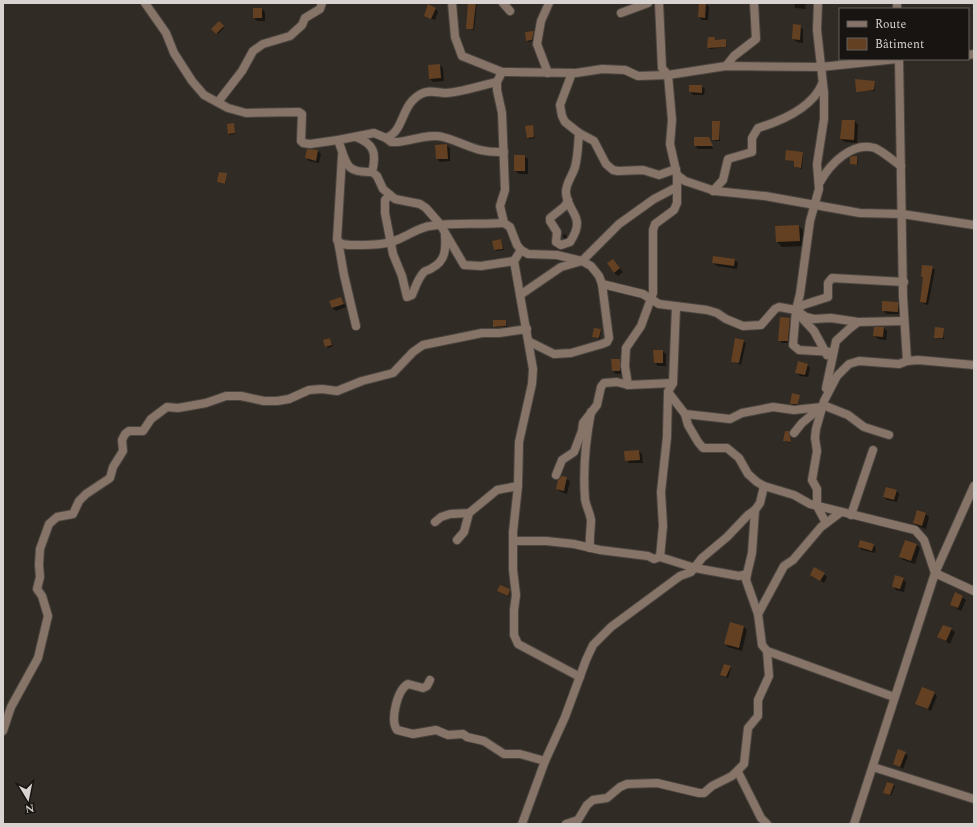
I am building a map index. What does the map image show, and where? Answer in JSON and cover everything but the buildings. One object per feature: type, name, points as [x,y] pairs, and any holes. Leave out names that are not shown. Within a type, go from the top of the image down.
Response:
[{"type":"street","points":[[145,3],[166,33],[174,53],[197,89],[228,108],[246,113],[299,112],[302,114],[302,143],[310,144],[374,133],[391,142],[443,137],[475,150],[504,152]]},
{"type":"street","points":[[218,102],[239,75],[253,51],[263,44],[290,36],[302,24],[305,18],[320,9],[322,3]]},
{"type":"street","points":[[452,3],[455,37],[458,49],[462,56],[502,72],[572,73],[602,69],[625,70],[638,76],[668,75],[726,66],[821,67],[888,60]]},
{"type":"street","points":[[503,3],[510,11]]},
{"type":"street","points":[[548,73],[537,44],[541,20],[549,3]]},
{"type":"street","points":[[621,13],[648,3]]},
{"type":"street","points":[[628,385],[625,366],[626,348],[640,326],[651,300],[654,284],[652,271],[653,230],[655,224],[674,210],[677,203],[676,172],[670,144],[672,120],[668,75],[662,68],[660,3]]},
{"type":"street","points":[[726,66],[734,56],[756,39],[754,3]]},
{"type":"street","points":[[818,3],[817,30],[824,119],[817,164],[820,182],[817,196],[818,206],[810,221],[800,294],[796,310],[794,347],[808,351],[829,352]]},
{"type":"street","points":[[898,60],[904,321],[907,361]]},
{"type":"street","points":[[502,72],[497,82],[497,90],[502,113],[505,190],[500,206],[504,223],[510,228],[517,245],[521,250],[528,254],[557,255],[582,261],[591,266],[599,276],[602,284],[609,338],[607,342],[563,354],[554,354],[530,342]]},
{"type":"street","points":[[572,73],[560,105],[565,122],[594,141],[606,164],[612,170],[643,170],[659,175],[676,172]]},
{"type":"street","points":[[386,138],[396,132],[409,104],[422,93],[430,91],[452,92],[497,82]]},
{"type":"street","points":[[713,191],[723,180],[728,159],[752,152],[752,138],[758,128],[787,117],[818,93],[822,83]]},
{"type":"street","points":[[568,200],[565,206],[550,218],[550,221],[557,232],[556,242],[561,245],[570,242],[577,228],[575,212],[568,200],[566,186],[575,167],[579,132]]},
{"type":"street","points":[[356,137],[369,143],[373,149],[372,172],[390,195],[395,199],[420,204],[440,224],[445,235],[464,264],[481,266],[514,261]]},
{"type":"street","points":[[338,140],[346,163],[352,169],[359,173],[372,172]]},
{"type":"street","points":[[820,182],[834,163],[850,151],[860,148],[876,148],[901,166]]},
{"type":"street","points":[[343,152],[338,241],[356,326]]},
{"type":"street","points":[[676,172],[685,181],[713,191],[765,196],[870,214],[902,214],[974,225]]},
{"type":"street","points":[[520,296],[532,285],[561,267],[582,261],[619,224],[654,199],[677,187]]},
{"type":"street","points":[[390,195],[385,200],[385,213],[396,262],[402,276],[406,296],[408,298],[412,295],[424,273],[443,258],[445,251],[445,235]]},
{"type":"street","points":[[338,241],[347,245],[375,246],[391,242],[428,226],[440,224],[504,223]]},
{"type":"street","points":[[521,250],[514,261],[530,342],[533,370],[532,384],[520,436],[518,486],[513,540],[512,570],[516,594],[514,610],[515,640],[524,648],[580,676]]},
{"type":"street","points":[[796,310],[803,305],[828,297],[828,283],[832,278],[904,282]]},
{"type":"street","points":[[602,284],[643,294],[659,304],[707,310],[743,326],[750,327],[761,325],[775,309],[779,307],[796,310],[806,318],[814,319],[831,318],[858,322],[904,321]]},
{"type":"street","points":[[660,556],[664,526],[661,492],[667,436],[668,392],[673,383],[676,307]]},
{"type":"street","points":[[796,310],[829,352],[831,368],[823,404],[814,434],[817,451],[812,480],[817,489],[818,506],[826,523]]},
{"type":"street","points":[[829,352],[836,341],[858,322]]},
{"type":"street","points":[[3,730],[11,708],[36,665],[47,620],[42,596],[37,589],[40,577],[40,549],[49,524],[57,517],[73,514],[79,501],[86,494],[110,478],[113,467],[123,451],[122,440],[125,434],[129,431],[143,430],[151,419],[167,407],[178,408],[206,403],[226,396],[241,396],[264,401],[277,401],[289,399],[309,390],[322,389],[337,391],[362,381],[393,373],[413,352],[423,345],[482,333],[499,333],[527,329]]},
{"type":"street","points":[[794,433],[802,423],[823,404],[837,376],[849,364],[859,361],[898,364],[918,360],[974,365]]},
{"type":"street","points":[[556,475],[562,460],[574,452],[582,431],[583,423],[597,406],[601,387],[604,383],[617,382],[628,385],[673,383]]},
{"type":"street","points":[[668,392],[685,414],[688,425],[703,448],[727,448],[739,458],[751,478],[764,486],[794,495],[802,501],[851,515],[915,530],[924,540],[935,573],[974,591]]},
{"type":"street","points":[[685,414],[730,419],[742,413],[773,406],[794,410],[823,404],[848,415],[864,427],[889,435]]},
{"type":"street","points":[[590,548],[589,536],[591,520],[586,499],[585,485],[587,442],[591,412]]},
{"type":"street","points":[[851,515],[873,450]]},
{"type":"street","points":[[457,540],[464,532],[469,513],[497,490],[518,486]]},
{"type":"street","points":[[522,824],[586,660],[599,637],[663,588],[680,576],[691,572],[702,558],[727,537],[748,515],[755,510],[760,503],[764,486]]},
{"type":"street","points":[[854,824],[935,573],[974,486]]},
{"type":"street","points":[[755,510],[752,553],[744,577],[758,614],[762,645],[767,651],[894,698]]},
{"type":"street","points":[[758,614],[784,566],[793,560],[826,523],[841,512]]},
{"type":"street","points":[[435,522],[450,514],[469,513]]},
{"type":"street","points":[[576,544],[589,536]]},
{"type":"street","points":[[513,540],[546,540],[576,544],[590,548],[648,556],[654,559],[660,556],[695,568],[744,577]]},
{"type":"street","points":[[566,824],[578,820],[587,805],[594,800],[607,798],[620,787],[627,784],[657,783],[704,793],[712,786],[738,772],[744,764],[748,728],[758,716],[758,700],[769,676],[767,651]]},
{"type":"street","points":[[430,680],[424,688],[408,684],[401,690],[393,719],[397,730],[413,734],[436,730],[448,735],[463,734],[467,737],[484,741],[504,754],[520,754],[546,762]]},
{"type":"street","points":[[873,767],[974,799]]},
{"type":"street","points":[[738,772],[761,818],[767,824]]}]
